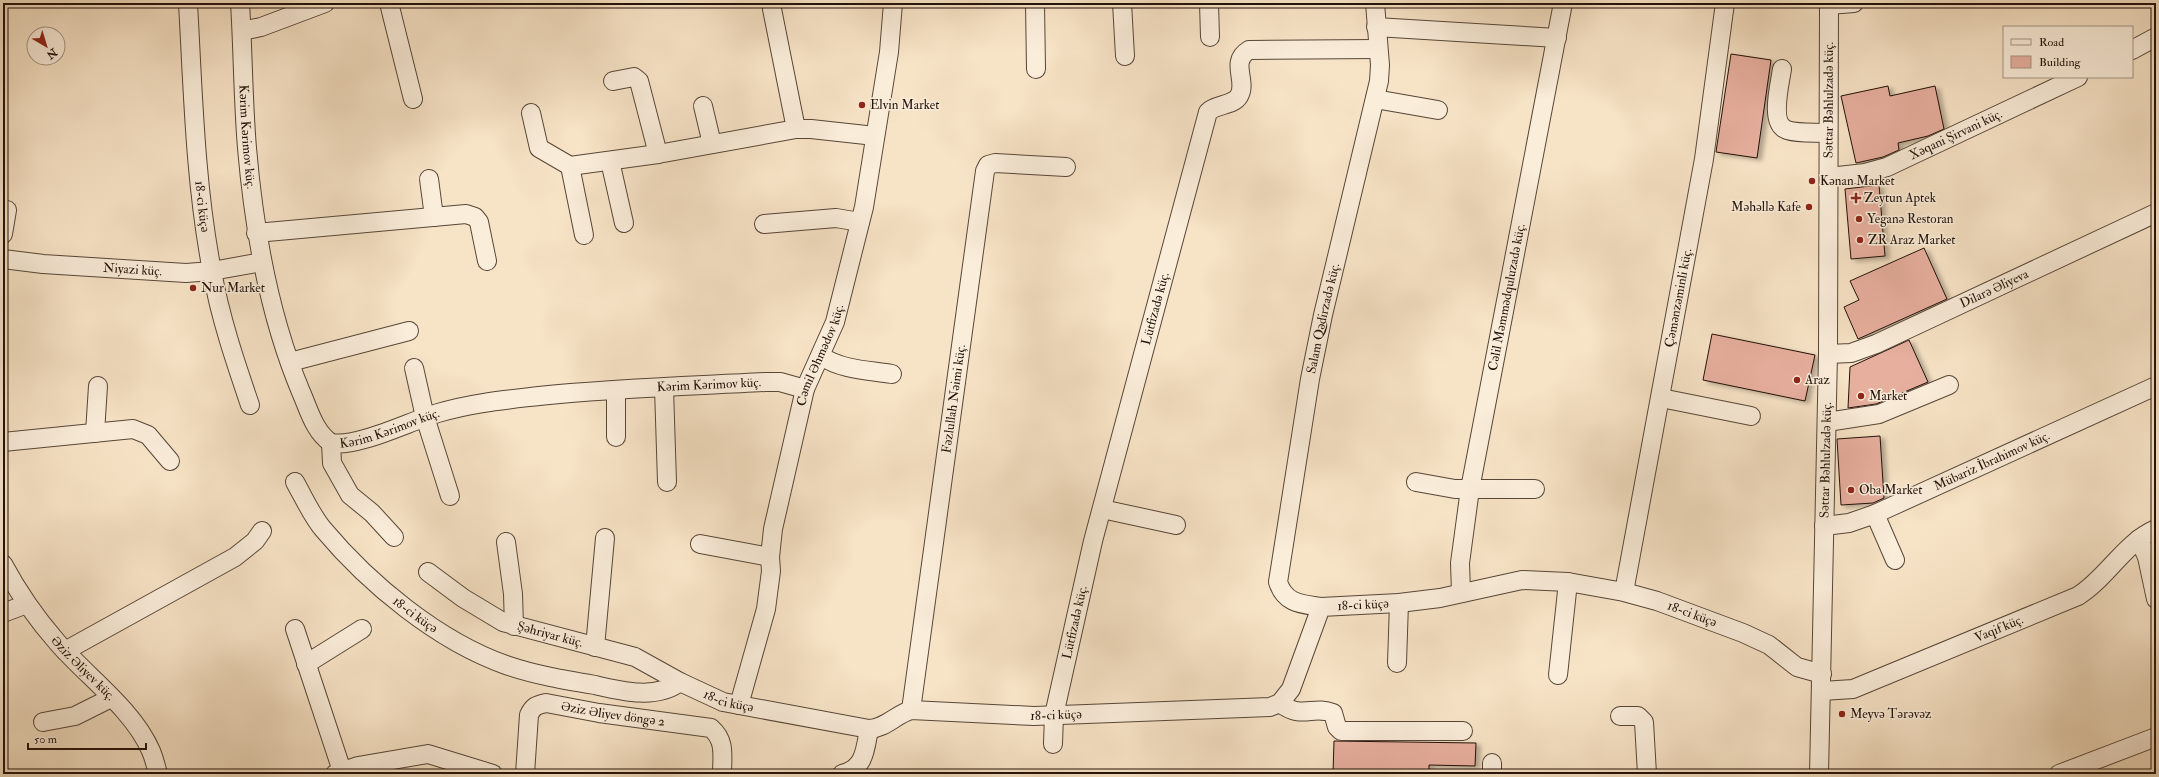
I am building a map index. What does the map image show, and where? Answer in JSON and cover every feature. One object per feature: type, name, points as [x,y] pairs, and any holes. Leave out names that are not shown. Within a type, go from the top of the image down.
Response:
[{"type":"street","name":"18-ci küçə","points":[[188,3],[196,138],[204,219],[212,272],[236,364],[250,405]]},
{"type":"street","name":"Kərim Kərimov küç.","points":[[240,3],[247,148],[256,233],[262,262],[290,362],[318,431],[331,443],[350,444],[462,405],[486,402],[616,390],[766,382],[780,382],[805,389]]},
{"type":"street","points":[[242,32],[261,27],[325,3]]},
{"type":"street","points":[[389,3],[413,99]]},
{"type":"street","name":"Cəmil Əhmədov küç.","points":[[739,705],[766,609],[772,571],[770,557],[773,529],[805,389],[835,322],[860,222],[889,52],[893,3]]},
{"type":"street","points":[[1035,3],[1036,69]]},
{"type":"street","points":[[1122,3],[1125,56]]},
{"type":"street","points":[[1209,3],[1210,37]]},
{"type":"street","name":"Salam Qədirzadə küç.","points":[[1321,607],[1296,603],[1288,599],[1281,590],[1278,582],[1310,379],[1323,315],[1379,81],[1375,3]]},
{"type":"street","name":"Cəlil Məmmədquluzadə küç.","points":[[1461,593],[1460,564],[1470,489],[1563,3]]},
{"type":"street","name":"Çəmənzəminli küç.","points":[[1624,592],[1661,398],[1702,166],[1725,3]]},
{"type":"street","points":[[1829,4],[1854,3]]},
{"type":"street","name":"Səttar Bəhlulzadə küç.","points":[[1819,774],[1828,354],[1829,4]]},
{"type":"street","points":[[772,10],[796,129]]},
{"type":"street","points":[[1376,27],[1557,38]]},
{"type":"street","points":[[2133,49],[2156,37]]},
{"type":"street","name":"Lütfizadə küç.","points":[[1053,744],[1054,715],[1102,509],[1206,119],[1213,107],[1233,102],[1238,98],[1241,91],[1239,60],[1242,54],[1249,50],[1378,50]]},
{"type":"street","points":[[1782,69],[1776,117],[1780,125],[1787,130],[1828,134]]},
{"type":"street","points":[[613,81],[634,77],[638,80],[658,154]]},
{"type":"street","name":"Xəqani Şirvani küç.","points":[[1829,177],[1865,173],[1887,168],[2076,78]]},
{"type":"street","points":[[1375,99],[1438,110]]},
{"type":"street","points":[[703,106],[712,144]]},
{"type":"street","points":[[531,113],[539,148],[570,166],[658,154],[796,129],[811,129],[875,136]]},
{"type":"street","points":[[610,161],[624,223]]},
{"type":"street","name":"Fəzlullah Nəimi küç.","points":[[911,710],[985,171],[988,165],[995,163],[1066,167]]},
{"type":"street","points":[[570,166],[584,235]]},
{"type":"street","points":[[429,179],[434,217]]},
{"type":"street","points":[[3,234],[7,210]]},
{"type":"street","name":"Dilarə Əliyeva","points":[[1828,354],[1851,353],[1876,344],[2156,213]]},
{"type":"street","points":[[256,233],[466,214],[474,217],[479,222],[487,261]]},
{"type":"street","points":[[764,224],[836,218],[860,222]]},
{"type":"street","name":"Niyazi küç.","points":[[3,260],[186,273],[212,272],[262,262]]},
{"type":"street","points":[[290,362],[410,331]]},
{"type":"street","points":[[820,356],[834,364],[844,367],[892,374]]},
{"type":"street","points":[[414,368],[424,417],[450,496]]},
{"type":"street","points":[[1827,422],[1879,414],[1949,385]]},
{"type":"street","points":[[95,432],[98,386]]},
{"type":"street","name":"Mübariz İbrahimov küç.","points":[[1824,526],[1850,523],[1875,514],[2156,386]]},
{"type":"street","points":[[664,388],[667,482]]},
{"type":"street","points":[[616,390],[616,437]]},
{"type":"street","points":[[1661,398],[1751,416]]},
{"type":"street","points":[[3,442],[133,429],[148,435],[170,461]]},
{"type":"street","points":[[331,443],[332,463],[350,495],[357,503],[372,513],[394,537]]},
{"type":"street","name":"18-ci küçə","points":[[295,482],[322,528],[361,571],[398,604],[441,632],[476,652],[506,665],[633,693],[647,693],[674,687],[680,682],[711,697],[739,705],[869,730],[878,729],[904,712],[911,710],[1034,716],[1270,707],[1280,704],[1291,689],[1321,607],[1399,603],[1461,593],[1522,580],[1568,582],[1624,592],[1657,601],[1743,633],[1769,645],[1822,683]]},
{"type":"street","points":[[1416,482],[1455,489],[1535,489]]},
{"type":"street","points":[[1102,509],[1176,525]]},
{"type":"street","points":[[1875,514],[1895,560]]},
{"type":"street","name":"Vaqif küç.","points":[[1822,683],[1853,690],[2078,596],[2101,579],[2140,539],[2156,529]]},
{"type":"street","points":[[65,650],[235,557],[255,541],[262,531]]},
{"type":"street","points":[[595,647],[605,538]]},
{"type":"street","points":[[2140,539],[2147,557],[2156,598]]},
{"type":"street","points":[[506,542],[513,594],[514,626]]},
{"type":"street","points":[[700,544],[770,557]]},
{"type":"street","name":"Əziz Əliyev küç.","points":[[3,564],[27,604],[65,650],[111,698],[141,733],[151,750],[158,774]]},
{"type":"street","name":"Şəhriyar küç.","points":[[428,572],[490,615],[514,626],[635,657],[680,682]]},
{"type":"street","points":[[1558,675],[1568,582]]},
{"type":"street","points":[[1397,663],[1399,603]]},
{"type":"street","points":[[3,613],[27,604]]},
{"type":"street","points":[[295,629],[338,772],[358,766],[428,754],[493,774]]},
{"type":"street","points":[[306,664],[362,629]]},
{"type":"street","points":[[43,722],[75,716],[111,698]]},
{"type":"street","name":"Əziz Əliyev döngə 2","points":[[525,774],[529,715],[532,709],[538,704],[546,703],[599,713],[711,728],[719,735],[722,745],[722,774]]},
{"type":"street","points":[[1280,704],[1294,712],[1327,711],[1332,713],[1337,727],[1341,732],[1463,731]]},
{"type":"street","points":[[1620,716],[1638,716],[1644,722],[1646,774]]},
{"type":"street","points":[[842,774],[860,764],[863,759],[869,730]]},
{"type":"street","points":[[2059,774],[2156,737]]},
{"type":"building","points":[[1731,54],[1771,60],[1757,158],[1716,152]]},
{"type":"building","points":[[1888,86],[1890,96],[1935,86],[1944,129],[1928,136],[1898,143],[1899,150],[1883,157],[1856,163],[1841,96]]},
{"type":"building","points":[[1879,185],[1885,256],[1851,259],[1845,189]]},
{"type":"building","points":[[1924,248],[1947,299],[1858,339],[1844,307],[1859,300],[1850,281]]},
{"type":"building","points":[[1712,334],[1815,355],[1805,401],[1703,380]]},
{"type":"building","points":[[1909,340],[1928,382],[1876,404],[1848,408],[1850,367]]},
{"type":"building","points":[[1880,436],[1884,498],[1873,503],[1841,505],[1837,439]]},
{"type":"building","points":[[1334,741],[1476,743],[1475,766],[1429,765],[1429,774],[1333,774]]},
{"type":"place","name":"Elvin Market","points":[[862,105]]},
{"type":"place","name":"Kənan Market","points":[[1812,181]]},
{"type":"place","name":"Zeytun Aptek","points":[[1856,198]]},
{"type":"place","name":"Məhəllə Kafe","points":[[1809,207]]},
{"type":"place","name":"Yeganə Restoran","points":[[1859,219]]},
{"type":"place","name":"ZR Araz Market","points":[[1860,240]]},
{"type":"place","name":"Nur Market","points":[[193,288]]},
{"type":"place","name":"Araz","points":[[1797,380]]},
{"type":"place","name":"Market","points":[[1861,396]]},
{"type":"place","name":"Oba Market","points":[[1851,490]]},
{"type":"place","name":"Meyvə Tərəvəz","points":[[1842,714]]}]
